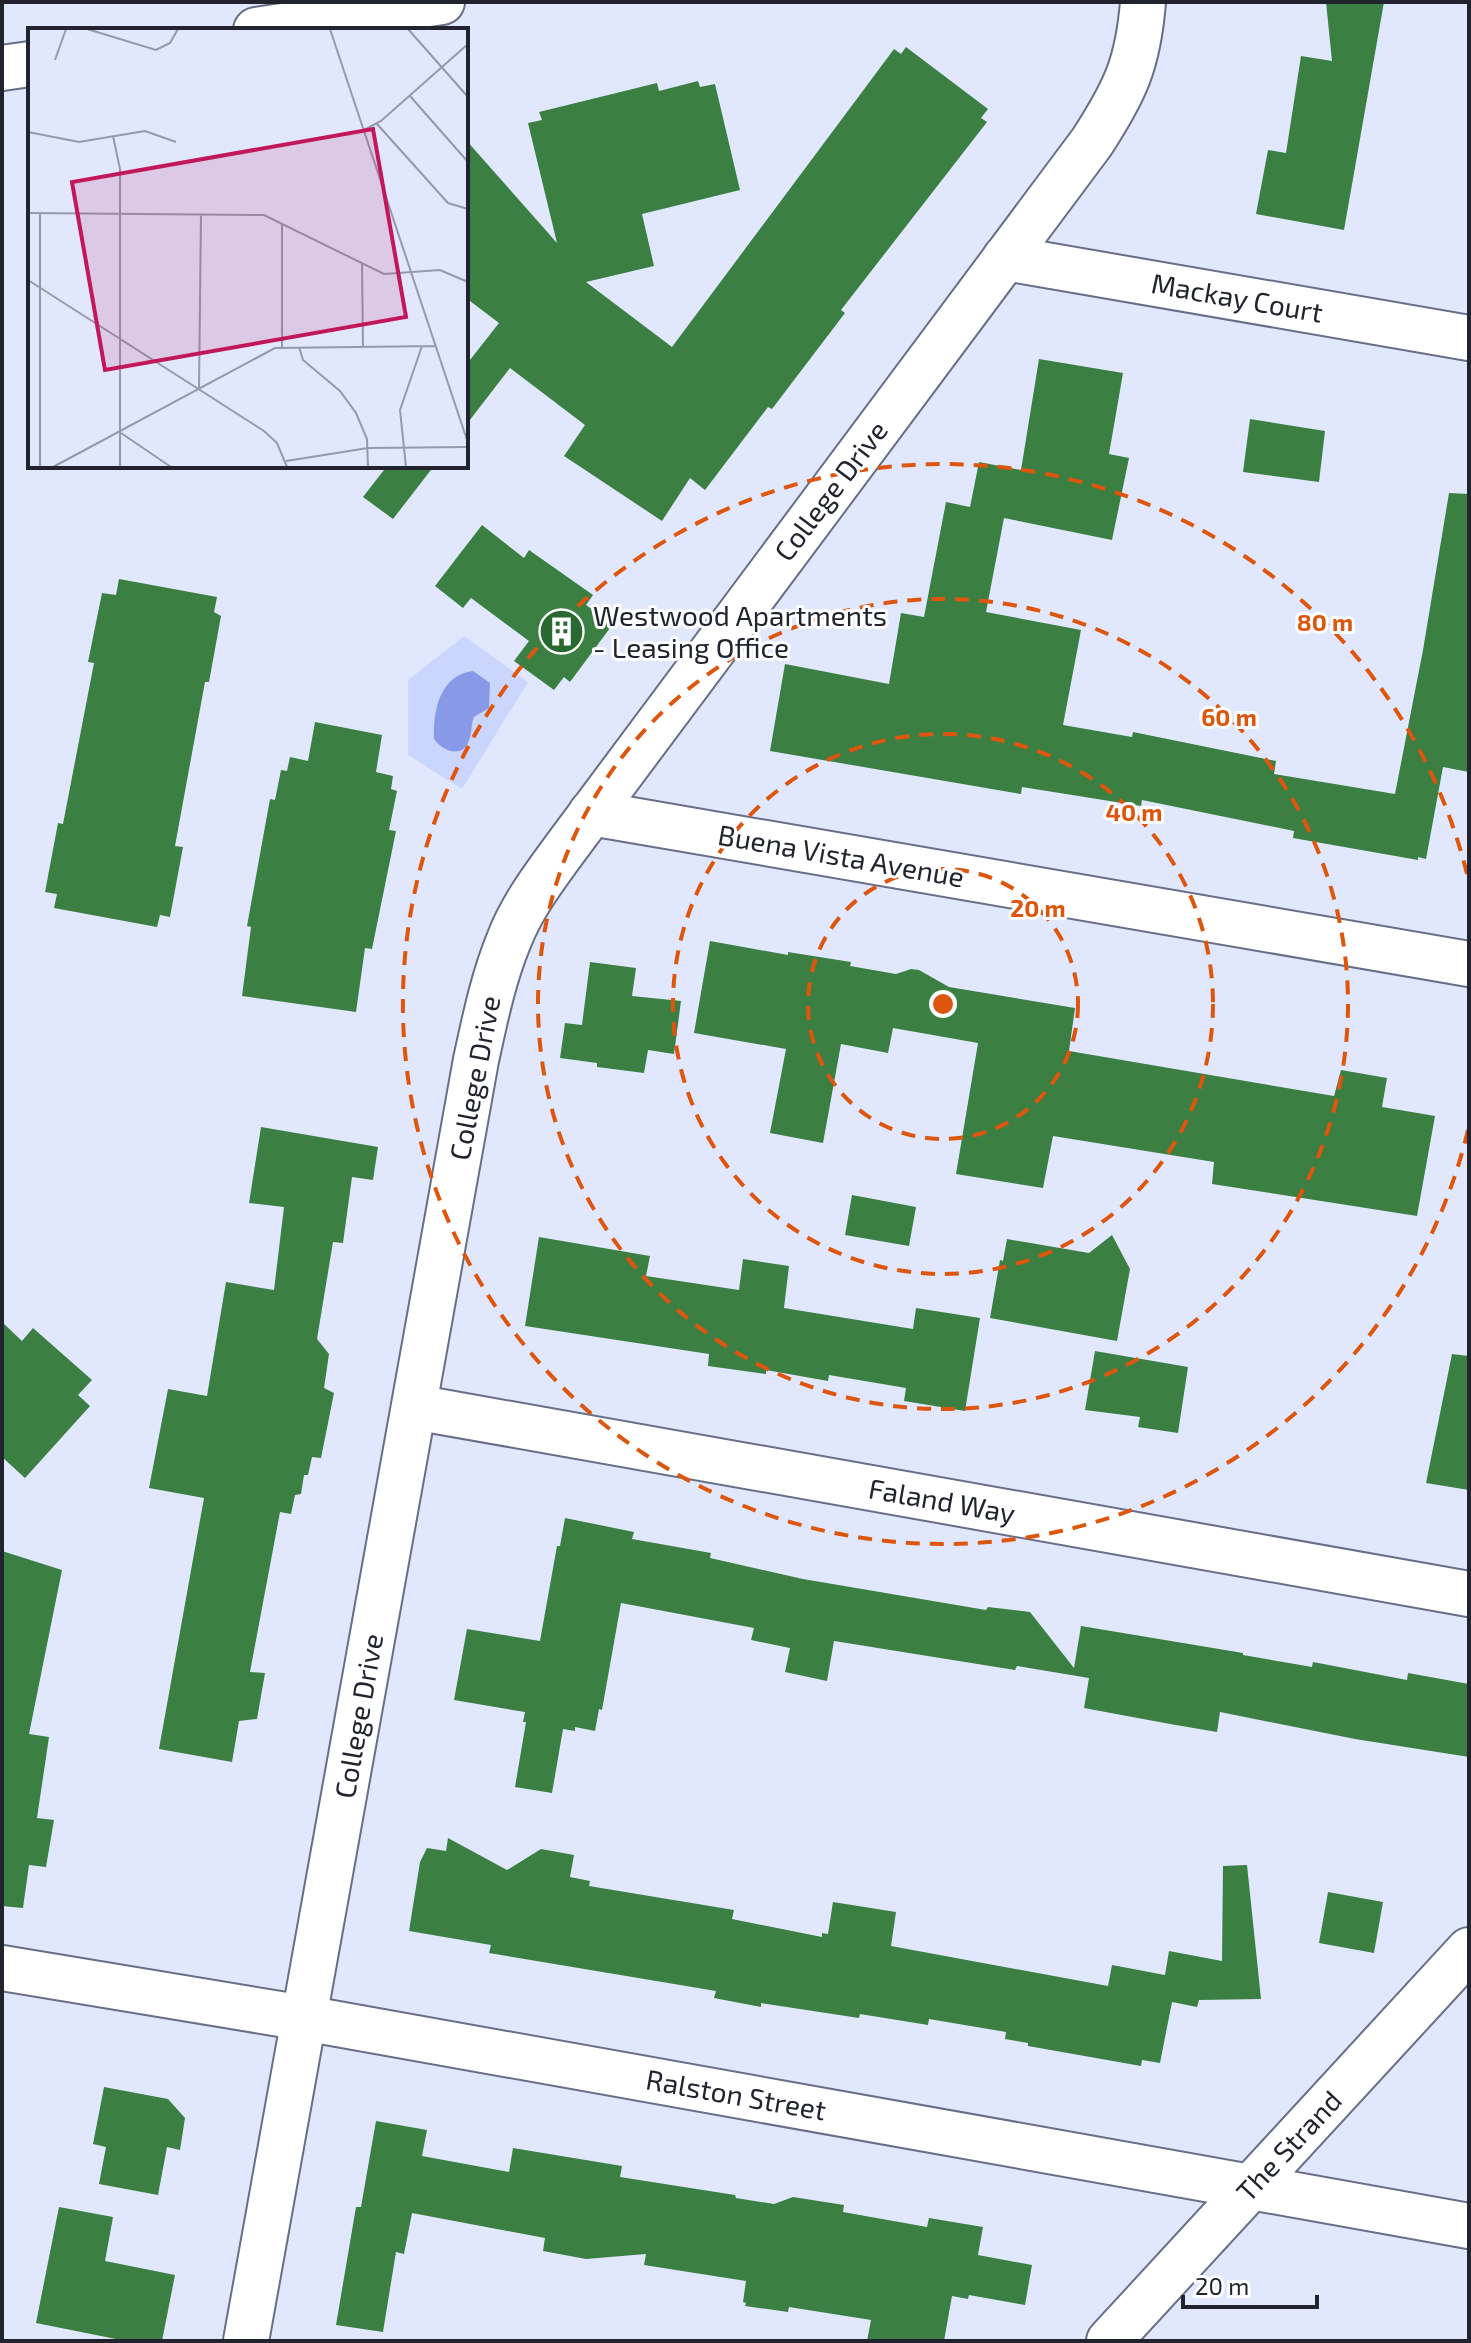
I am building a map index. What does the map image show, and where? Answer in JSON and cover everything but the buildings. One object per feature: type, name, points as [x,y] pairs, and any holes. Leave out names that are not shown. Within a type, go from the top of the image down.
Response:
[{"type":"street","points":[[269,28],[442,2]]},
{"type":"street","name":"College Drive","points":[[246,2341],[490,997],[509,939],[533,892],[1092,142],[1115,106],[1132,70],[1143,2]]},
{"type":"street","points":[[2,68],[28,64]]},
{"type":"street","name":"Mackay Court","points":[[1005,258],[1469,338]]},
{"type":"street","name":"Buena Vista Avenue","points":[[591,813],[1469,964]]},
{"type":"street","name":"Faland Way","points":[[414,1407],[1469,1594]]},
{"type":"street","name":"The Strand","points":[[1109,2341],[1469,1950]]},
{"type":"street","name":"Ralston Street","points":[[2,1968],[304,2018],[1469,2226]]},
{"type":"shaded area","points":[[464,636],[528,682],[462,789],[408,755],[408,680]]},
{"type":"water","points":[[473,671],[490,683],[489,708],[474,717],[467,744],[464,749],[454,752],[443,748],[434,739],[437,706],[453,679]]},
{"type":"place","name":"Westwood Apartments - Leasing Office","points":[[562,632]]}]
